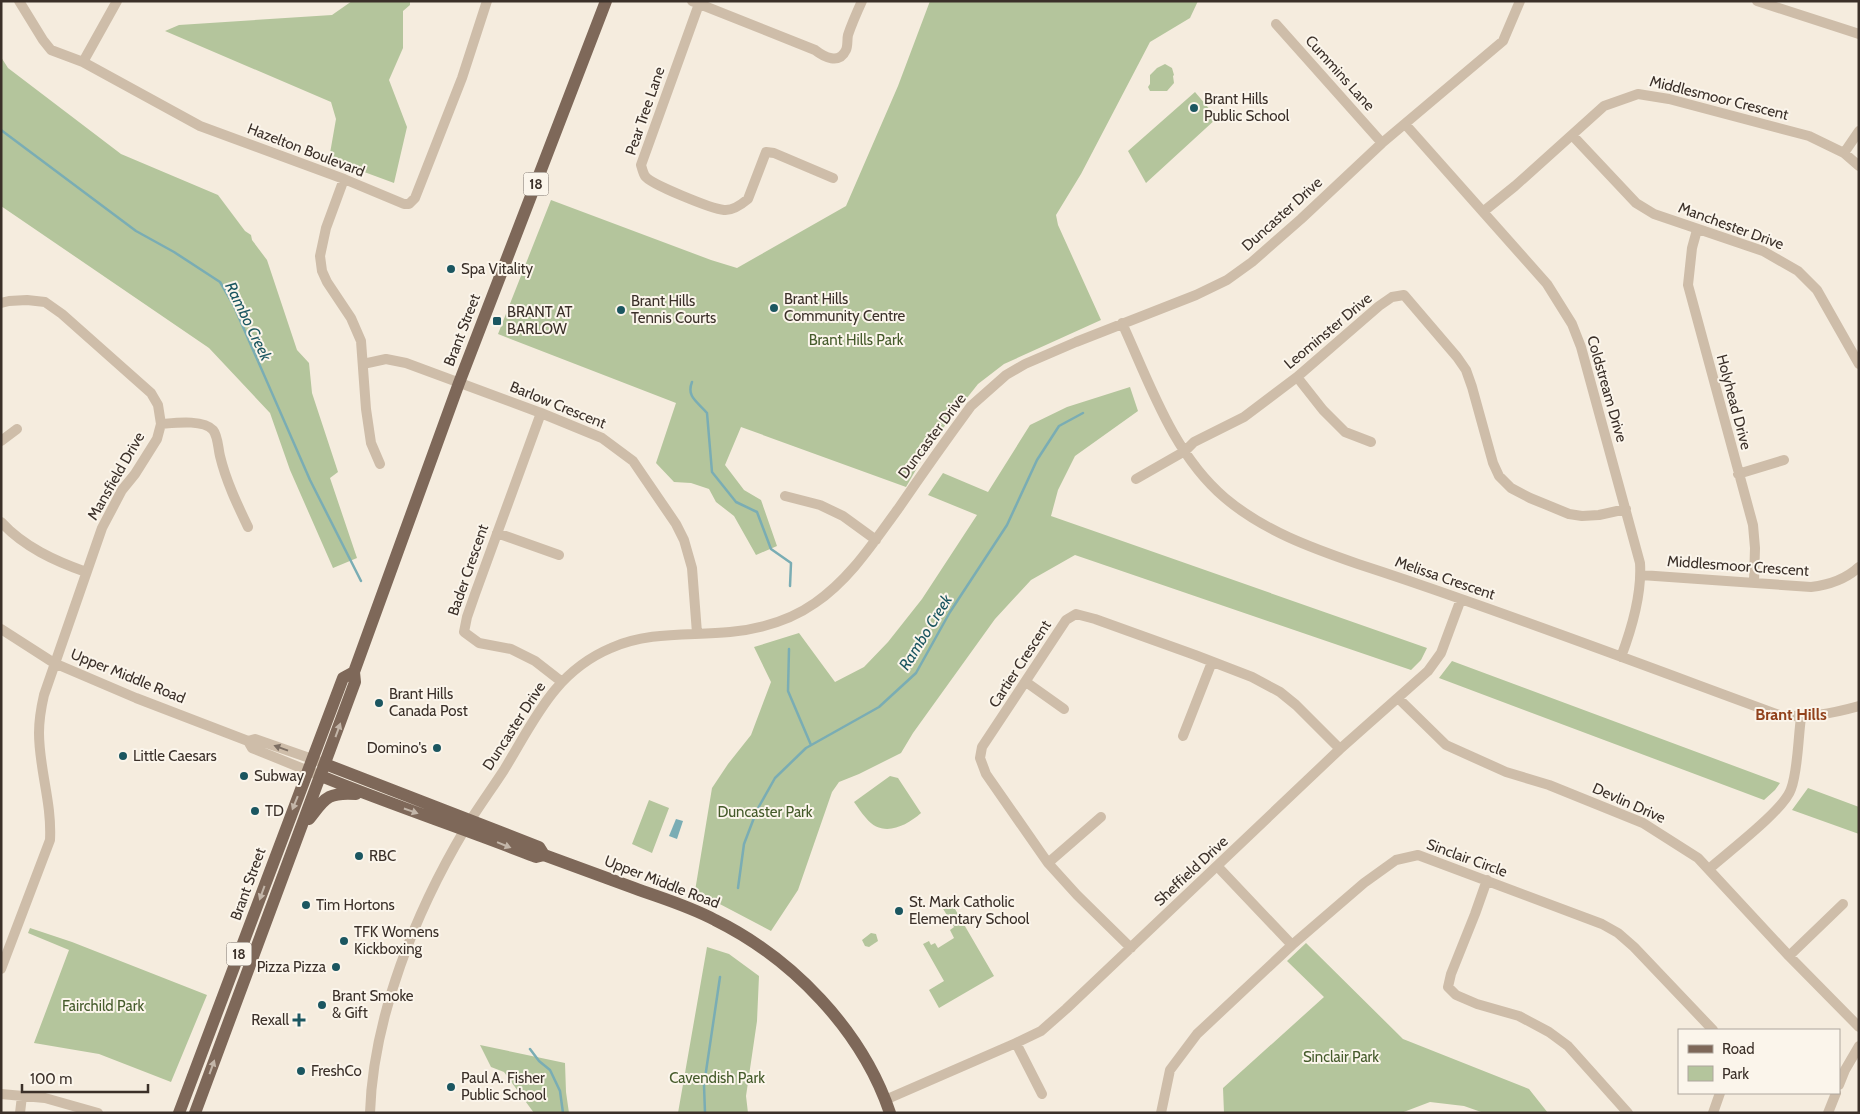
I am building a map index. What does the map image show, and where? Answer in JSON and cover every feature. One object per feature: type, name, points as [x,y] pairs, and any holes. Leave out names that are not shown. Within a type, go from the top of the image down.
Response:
[{"type":"main road","name":"Brant Street","points":[[195,1113],[355,682],[354,672],[459,383],[606,1]]},
{"type":"main road","name":"Brant Street","points":[[179,1113],[343,678],[354,672]]},
{"type":"main road","name":"Upper Middle Road","points":[[323,770],[366,794],[539,847],[544,855],[686,906],[739,932],[795,975],[836,1018],[869,1067],[890,1113]]},
{"type":"main road","name":"Upper Middle Road","points":[[323,770],[468,825]]},
{"type":"main road","points":[[300,830],[325,799],[345,793],[366,794]]},
{"type":"street","name":"Hazelton Boulevard","points":[[19,1],[51,50],[83,62],[200,126],[344,179],[404,204],[409,204],[415,198],[462,78],[487,1]]},
{"type":"street","points":[[83,62],[117,1]]},
{"type":"street","points":[[696,3],[816,50],[826,58],[832,59],[841,56],[846,50],[848,36],[862,1]]},
{"type":"street","name":"Duncaster Drive","points":[[370,1113],[373,1069],[383,1020],[428,898],[468,825],[505,768],[534,718],[550,694],[562,682],[589,659],[625,642],[650,636],[732,632],[757,627],[782,620],[814,604],[834,588],[859,562],[970,406],[991,387],[1006,375],[1025,364],[1122,323],[1196,295],[1227,280],[1252,262],[1382,143],[1504,41],[1520,1]]},
{"type":"street","points":[[1762,2],[1859,34]]},
{"type":"street","name":"Pear Tree Lane","points":[[696,3],[640,164],[645,176],[652,182],[695,201],[725,210],[743,204],[748,199],[766,152],[774,153],[833,178]]},
{"type":"street","name":"Cummins Lane","points":[[1276,24],[1382,143]]},
{"type":"street","name":"Middlesmoor Crescent","points":[[1484,210],[1515,186],[1604,106],[1638,94],[1669,99],[1809,136],[1844,153],[1859,166]]},
{"type":"street","name":"Coldstream Drive","points":[[1405,124],[1484,210],[1547,284],[1572,324],[1581,347],[1640,563],[1641,575],[1634,614],[1621,657]]},
{"type":"street","points":[[1844,153],[1859,131]]},
{"type":"street","name":"Manchester Drive","points":[[1572,135],[1636,203],[1654,214],[1763,251],[1798,271],[1816,290],[1859,364]]},
{"type":"street","points":[[344,179],[326,228],[320,256],[322,271],[327,282],[351,318],[361,341],[366,409],[371,443],[380,464]]},
{"type":"street","name":"Holyhead Drive","points":[[1697,230],[1692,248],[1688,285],[1753,525],[1754,582]]},
{"type":"street","name":"Leominster Drive","points":[[1136,479],[1185,451],[1194,442],[1244,417],[1298,377],[1379,306],[1392,297],[1404,295],[1466,370],[1493,463],[1499,476],[1511,488],[1569,514],[1582,516],[1599,515],[1626,509]]},
{"type":"street","name":"Mansfield Drive","points":[[1,303],[27,300],[44,302],[62,314],[151,393],[158,405],[160,424],[157,439],[135,474],[122,490],[109,514],[86,572],[44,695],[39,733],[51,819],[50,840],[1,969]]},
{"type":"street","name":"Melissa Crescent","points":[[1122,323],[1164,418],[1194,467],[1225,498],[1252,517],[1279,532],[1308,546],[1461,599],[1778,714],[1801,718],[1838,712],[1859,706]]},
{"type":"street","name":"Barlow Crescent","points":[[363,364],[386,360],[397,361],[459,383],[602,438],[632,461],[654,490],[684,540],[692,568],[697,633]]},
{"type":"street","points":[[1298,377],[1323,410],[1345,432],[1371,442]]},
{"type":"street","name":"Bader Crescent","points":[[541,413],[466,617],[464,632],[479,643],[511,649],[535,661],[562,682]]},
{"type":"street","points":[[160,424],[188,422],[205,425],[213,430],[226,476],[248,527]]},
{"type":"street","points":[[1,441],[17,429]]},
{"type":"street","points":[[1738,474],[1784,460]]},
{"type":"street","points":[[785,496],[820,505],[842,516],[876,540]]},
{"type":"street","points":[[1,522],[25,544],[68,566],[86,572]]},
{"type":"street","points":[[497,534],[559,555]]},
{"type":"street","name":"Middlesmoor Crescent","points":[[1641,575],[1795,586],[1827,586],[1859,567]]},
{"type":"street","name":"Sheffield Drive","points":[[885,1100],[1041,1031],[1218,867],[1340,749],[1428,671],[1441,654],[1461,599]]},
{"type":"street","name":"Cartier Crescent","points":[[1131,948],[1077,895],[1048,863],[986,774],[980,758],[982,747],[1066,620],[1076,614],[1095,618],[1252,677],[1280,692],[1340,749]]},
{"type":"street","name":"Upper Middle Road","points":[[1,629],[54,663],[136,698],[248,740],[255,739],[323,770]]},
{"type":"street","points":[[1183,736],[1212,662]]},
{"type":"street","points":[[1026,682],[1064,709]]},
{"type":"street","name":"Devlin Drive","points":[[1398,698],[1446,746],[1506,772],[1549,786],[1643,823],[1690,853],[1709,868],[1730,894],[1859,1027]]},
{"type":"street","points":[[1709,868],[1782,806],[1791,792],[1795,779],[1801,718]]},
{"type":"street","points":[[1048,863],[1101,817]]},
{"type":"street","name":"Sinclair Circle","points":[[1162,1113],[1170,1070],[1197,1034],[1292,945],[1364,883],[1396,860],[1418,854],[1602,924],[1618,933],[1634,947],[1712,1029]]},
{"type":"street","points":[[1218,867],[1292,945]]},
{"type":"street","points":[[1487,880],[1451,974],[1448,987],[1456,995],[1477,1004],[1519,1016],[1549,1032],[1568,1046],[1628,1113]]},
{"type":"street","points":[[1789,956],[1843,904]]},
{"type":"street","points":[[1016,1043],[1042,1094]]},
{"type":"street","points":[[1840,1082],[1859,1046]]},
{"type":"street","points":[[1,1094],[44,1098],[98,1113]]},
{"type":"street","points":[[1713,1113],[1720,1094]]},
{"type":"street","points":[[1828,1113],[1836,1094]]},
{"type":"street","points":[[20,1113],[22,1096]]},
{"type":"green space","points":[[352,1],[410,1],[410,5],[403,11],[403,48],[389,80],[407,127],[394,183],[329,159],[336,119],[331,102],[165,31],[179,25],[332,15]]},
{"type":"green space","name":"Brant Hills Park","points":[[930,1],[1198,1],[1190,18],[1150,42],[1081,174],[1056,215],[1058,225],[1101,320],[1004,364],[978,384],[932,442],[906,487],[741,427],[725,465],[744,490],[761,500],[777,546],[756,555],[734,516],[716,502],[709,489],[691,483],[674,482],[656,463],[676,403],[498,334],[551,200],[737,268],[846,206],[898,86]]},
{"type":"green space","points":[[1,57],[8,68],[121,154],[218,195],[245,231],[251,235],[252,240],[267,260],[297,350],[309,363],[312,393],[338,472],[330,478],[357,558],[333,568],[290,470],[270,413],[209,348],[1,206]]},
{"type":"green space","points":[[1165,64],[1172,68],[1174,83],[1167,91],[1150,91],[1148,87],[1150,75],[1157,68]]},
{"type":"green space","points":[[1195,92],[1217,118],[1146,183],[1128,151]]},
{"type":"green space","name":"Duncaster Park","points":[[1130,387],[1138,411],[1075,456],[1058,490],[1051,516],[1427,648],[1421,660],[1411,670],[1075,555],[1031,580],[995,619],[913,733],[901,753],[839,782],[832,792],[798,890],[771,931],[695,891],[712,788],[751,735],[771,682],[754,647],[799,633],[835,682],[864,667],[888,642],[922,599],[977,515],[928,495],[943,473],[988,492],[1030,425],[1067,407]]},
{"type":"green space","points":[[1452,661],[1780,783],[1764,800],[1439,678]]},
{"type":"green space","points":[[890,776],[898,778],[921,813],[901,826],[886,829],[879,828],[864,816],[854,802]]},
{"type":"green space","points":[[1808,788],[1859,807],[1859,834],[1792,810]]},
{"type":"green space","points":[[649,800],[669,808],[652,853],[632,844]]},
{"type":"green space","points":[[948,897],[994,976],[939,1008],[929,990],[944,981],[923,944],[929,941],[931,945],[935,943],[938,948],[954,938],[950,930],[954,927],[939,902]]},
{"type":"green space","name":"Fairchild Park","points":[[30,928],[72,942],[207,995],[171,1082],[99,1054],[34,1043],[69,950],[28,933]]},
{"type":"green space","points":[[871,933],[876,934],[878,941],[869,947],[865,946],[862,940]]},
{"type":"green space","name":"Sinclair Park","points":[[1306,943],[1403,1039],[1529,1089],[1548,1113],[1484,1113],[1464,1106],[1430,1102],[1401,1113],[1224,1113],[1223,1088],[1324,997],[1287,961]]},
{"type":"green space","name":"Cavendish Park","points":[[707,947],[729,954],[759,976],[757,1021],[746,1096],[748,1113],[678,1113]]},
{"type":"green space","points":[[480,1045],[565,1063],[569,1113],[534,1113],[504,1072],[491,1067]]},
{"type":"water","points":[[676,819],[683,821],[677,839],[669,836]]},
{"type":"waterway","name":"Rambo Creek","points":[[1,130],[136,231],[174,252],[220,282],[233,304],[310,480],[361,581]]},
{"type":"waterway","points":[[692,382],[692,396],[707,413],[712,472],[736,502],[757,512],[771,549],[791,563],[790,586]]},
{"type":"waterway","name":"Rambo Creek","points":[[738,888],[744,844],[757,810],[775,778],[806,748],[879,707],[916,673],[950,612],[1007,525],[1037,460],[1059,426],[1083,413]]},
{"type":"waterway","points":[[789,649],[788,691],[811,745]]},
{"type":"waterway","name":"Rambo Creek","points":[[705,1113],[704,1085],[720,977]]},
{"type":"waterway","points":[[530,1049],[539,1061],[550,1070],[560,1091],[563,1113]]},
{"type":"place","name":"Brant Hills Public School","points":[[1194,108]]},
{"type":"place","name":"Spa Vitality","points":[[451,269]]},
{"type":"place","name":"Brant Hills Community Centre","points":[[774,308]]},
{"type":"place","name":"Brant Hills Tennis Courts","points":[[621,310]]},
{"type":"place","name":"BRANT AT BARLOW","points":[[497,321]]},
{"type":"place","name":"Brant Hills Canada Post","points":[[379,703]]},
{"type":"place","name":"Domino's","points":[[437,748]]},
{"type":"place","name":"Little Caesars","points":[[123,756]]},
{"type":"place","name":"Subway","points":[[244,776]]},
{"type":"place","name":"TD","points":[[255,811]]},
{"type":"place","name":"RBC","points":[[359,856]]},
{"type":"place","name":"Tim Hortons","points":[[306,905]]},
{"type":"place","name":"St. Mark Catholic Elementary School","points":[[899,911]]},
{"type":"place","name":"TFK Womens Kickboxing","points":[[344,941]]},
{"type":"place","name":"Pizza Pizza","points":[[336,967]]},
{"type":"place","name":"Brant Smoke & Gift","points":[[322,1005]]},
{"type":"place","name":"Rexall","points":[[299,1020]]},
{"type":"place","name":"FreshCo","points":[[301,1071]]},
{"type":"place","name":"Paul A. Fisher Public School","points":[[451,1087]]},
{"type":"district","name":"Brant Hills","points":[[1791,714]]}]
